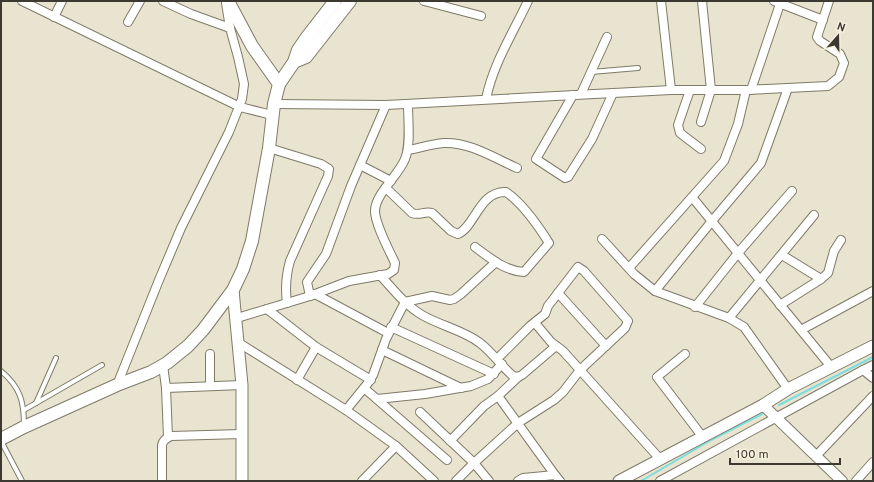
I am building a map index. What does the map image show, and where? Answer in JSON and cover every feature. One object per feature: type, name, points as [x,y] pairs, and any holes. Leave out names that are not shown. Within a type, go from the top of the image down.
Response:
[{"type":"main road","points":[[227,1],[252,46],[279,84]]},
{"type":"main road","points":[[1,440],[24,427],[117,385],[151,372],[188,346],[203,330],[233,290],[243,269],[252,240],[269,148],[273,109],[279,84],[294,62],[298,50],[335,1]]},
{"type":"main road","points":[[294,62],[306,57],[350,1]]},
{"type":"main road","points":[[233,290],[237,318],[242,385],[242,481]]},
{"type":"main road","points":[[619,481],[763,405],[788,389],[873,346]]},
{"type":"street","points":[[22,1],[240,107],[273,109],[408,104],[670,90],[749,90],[828,86],[839,77],[844,63],[840,54],[820,41],[817,37],[829,1]]},
{"type":"street","points":[[54,16],[62,1]]},
{"type":"street","points":[[128,22],[140,1]]},
{"type":"street","points":[[162,1],[191,14],[230,28]]},
{"type":"street","points":[[117,385],[181,228],[240,107],[244,84],[230,28],[227,1]]},
{"type":"street","points":[[424,1],[481,16]]},
{"type":"street","points":[[486,99],[494,68],[528,1]]},
{"type":"street","points":[[661,1],[670,90]]},
{"type":"street","points":[[701,122],[711,90],[702,1]]},
{"type":"street","points":[[629,268],[724,161],[732,143],[778,2],[823,20]]},
{"type":"street","points":[[607,37],[591,72],[536,159],[566,178],[568,177],[592,139],[613,93]]},
{"type":"street","points":[[655,291],[761,163],[788,88]]},
{"type":"street","points":[[690,90],[678,125],[678,130],[701,149]]},
{"type":"street","points":[[237,318],[313,295],[349,281],[392,272],[395,267],[375,212],[376,204],[404,162],[408,150],[408,104]]},
{"type":"street","points":[[386,105],[360,165],[326,254],[308,282],[313,295],[390,330],[494,374]]},
{"type":"street","points":[[408,150],[444,143],[459,144],[477,149],[517,168]]},
{"type":"street","points":[[269,148],[321,164],[329,169],[328,176],[290,261],[286,285],[288,303]]},
{"type":"street","points":[[360,165],[388,185],[412,213],[432,213],[451,231],[458,234],[464,230],[482,205],[496,194],[506,192],[513,197],[539,226],[549,243],[524,272],[510,270],[475,247]]},
{"type":"street","points":[[695,307],[738,253],[792,191]]},
{"type":"street","points":[[692,197],[832,368]]},
{"type":"street","points":[[729,318],[814,215]]},
{"type":"street","points":[[602,239],[629,268],[655,291],[695,307],[729,318],[744,327],[788,389]]},
{"type":"street","points":[[780,304],[821,279],[828,272],[834,251],[841,240]]},
{"type":"street","points":[[782,255],[821,279]]},
{"type":"street","points":[[346,410],[371,380],[390,330],[405,302],[432,296],[450,300],[454,299],[496,262]]},
{"type":"street","points":[[377,399],[425,394],[461,388],[483,382],[494,374],[500,362],[545,314],[548,306],[578,267],[584,271],[628,321],[625,328],[580,370],[563,392],[554,400],[518,423],[456,481]]},
{"type":"street","points":[[380,275],[414,310],[427,318],[474,339],[490,351],[513,376],[518,376]]},
{"type":"street","points":[[801,330],[873,291]]},
{"type":"street","points":[[558,293],[606,346]]},
{"type":"street","points":[[267,309],[316,347],[371,380]]},
{"type":"street","points":[[535,323],[551,342],[563,351],[660,459]]},
{"type":"street","points":[[239,343],[346,410],[396,446],[424,478],[434,481]]},
{"type":"street","points":[[450,441],[484,406],[498,396],[518,376],[556,346]]},
{"type":"street","points":[[297,380],[316,347]]},
{"type":"street","points":[[382,350],[461,388]]},
{"type":"street","points":[[210,354],[210,386]]},
{"type":"street","points":[[685,354],[657,377],[702,436]]},
{"type":"street","points":[[163,365],[166,388],[168,437]]},
{"type":"street","points":[[666,480],[775,417],[873,365]]},
{"type":"street","points":[[863,370],[873,378]]},
{"type":"street","points":[[166,388],[242,385]]},
{"type":"street","points":[[364,388],[447,460]]},
{"type":"street","points":[[498,396],[557,478]]},
{"type":"street","points":[[816,456],[873,396]]},
{"type":"street","points":[[763,405],[816,456],[837,479]]},
{"type":"street","points":[[420,412],[474,463],[489,481]]},
{"type":"street","points":[[162,481],[162,442],[168,437],[242,434]]},
{"type":"street","points":[[362,481],[396,446]]},
{"type":"street","points":[[856,481],[873,462]]},
{"type":"street","points":[[518,481],[523,478],[557,478]]},
{"type":"lane","points":[[591,72],[638,68]]},
{"type":"lane","points":[[35,403],[56,358]]},
{"type":"lane","points":[[24,410],[102,365]]},
{"type":"lane","points":[[1,372],[15,386],[21,396],[24,410],[24,427]]},
{"type":"lane","points":[[1,440],[22,481]]},
{"type":"waterway","points":[[779,405],[873,357]]},
{"type":"waterway","points":[[641,481],[711,440],[762,414]]}]
